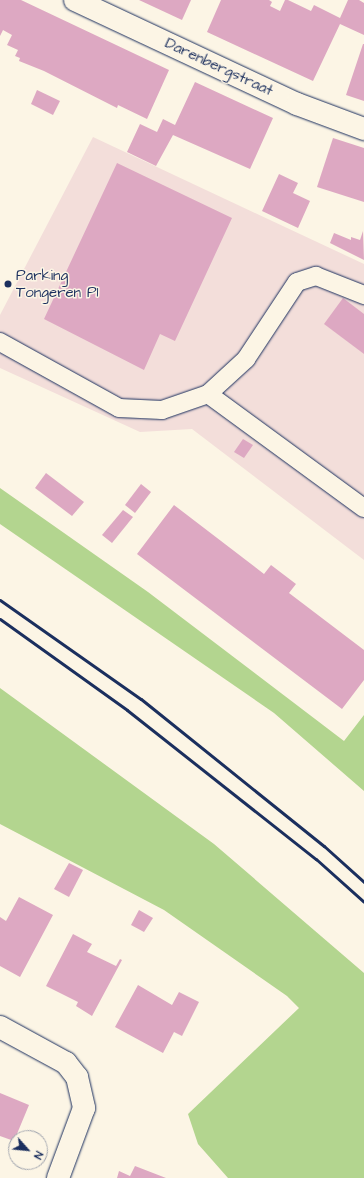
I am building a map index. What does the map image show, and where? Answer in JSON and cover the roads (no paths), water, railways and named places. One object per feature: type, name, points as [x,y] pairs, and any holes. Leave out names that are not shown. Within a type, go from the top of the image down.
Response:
[{"type":"street","name":"Darenbergstraat","points":[[75,0],[297,104],[364,129]]},
{"type":"street","points":[[0,1028],[66,1063],[77,1077],[84,1108],[58,1178]]},
{"type":"lane","points":[[0,342],[119,408],[162,410],[208,394],[246,359],[297,282],[316,276],[364,295]]},
{"type":"lane","points":[[208,394],[364,508]]},
{"type":"railway","points":[[0,600],[141,699],[324,846],[364,882]]},
{"type":"railway","points":[[0,619],[127,710],[316,859],[364,902]]},
{"type":"place","name":"Parking Tongeren P1","points":[[8,284]]}]
